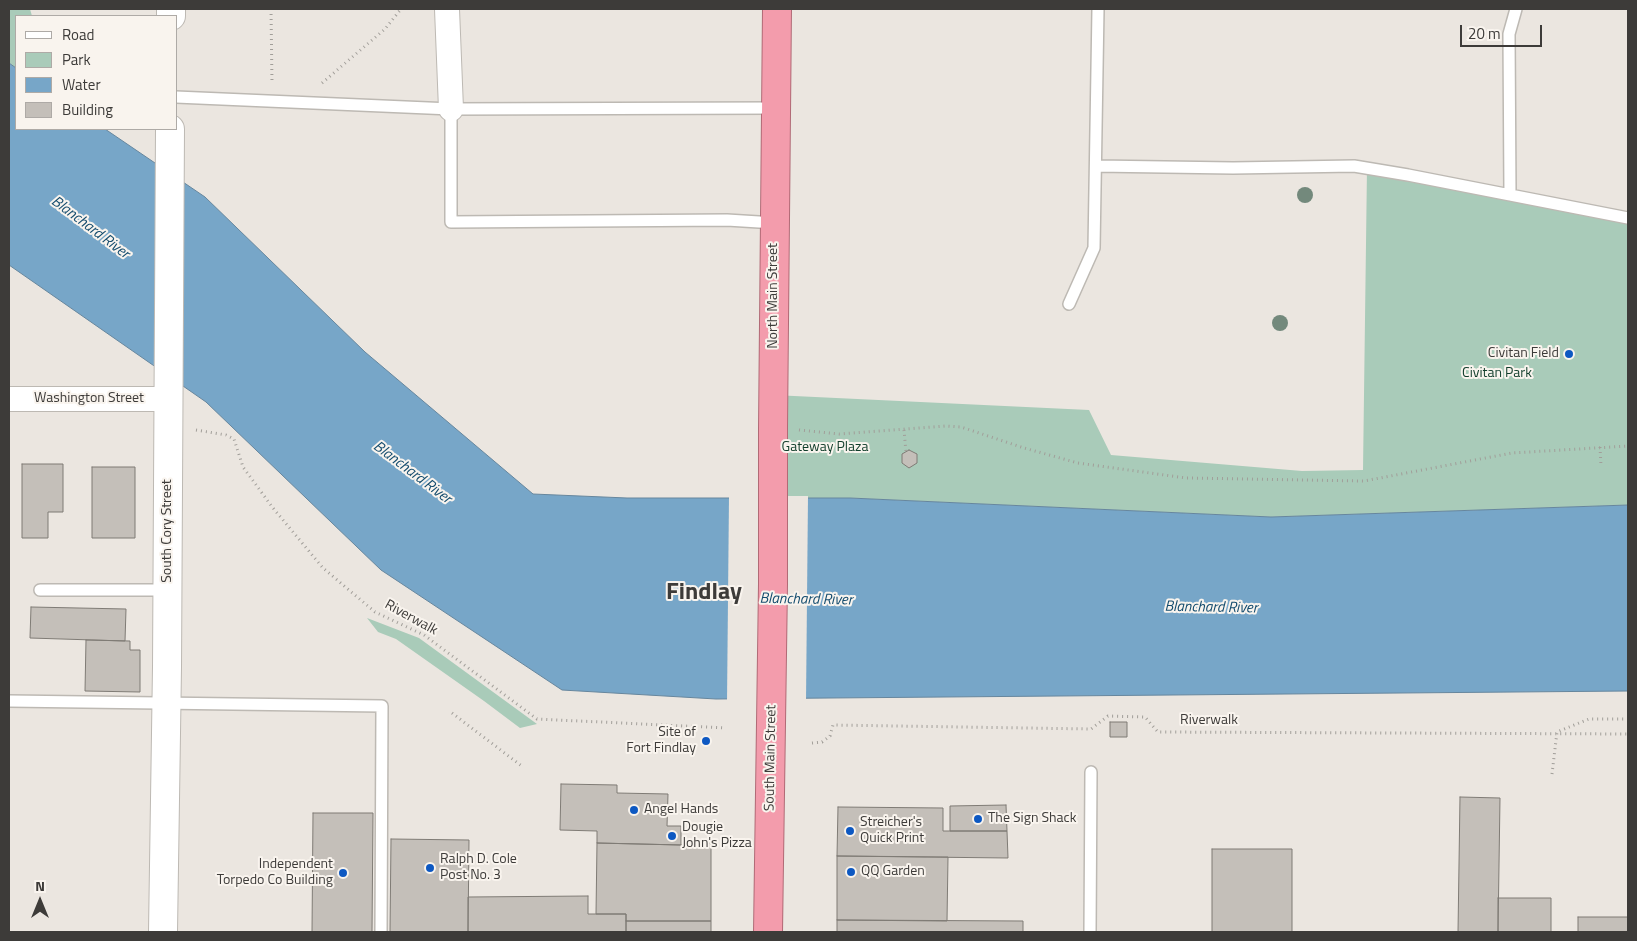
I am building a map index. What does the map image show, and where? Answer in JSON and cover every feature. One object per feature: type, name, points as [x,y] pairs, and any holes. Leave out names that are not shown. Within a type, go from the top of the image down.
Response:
[{"type":"highway","name":"North Main Street","points":[[773,584],[777,9]]},
{"type":"highway","name":"South Main Street","points":[[768,932],[773,584]]},
{"type":"street","points":[[447,9],[451,109]]},
{"type":"street","name":"South Cory Street","points":[[163,932],[170,130]]},
{"type":"street","name":"Washington Street","points":[[9,399],[168,412]]},
{"type":"lane","points":[[1069,304],[1094,248],[1098,9]]},
{"type":"lane","points":[[1510,195],[1509,34],[1516,9]]},
{"type":"lane","points":[[178,97],[451,109],[776,108]]},
{"type":"lane","points":[[451,109],[451,222],[728,220],[775,223]]},
{"type":"lane","points":[[1096,166],[1233,168],[1354,166],[1628,218]]},
{"type":"lane","points":[[40,590],[167,590]]},
{"type":"lane","points":[[9,701],[382,706],[381,932]]},
{"type":"lane","points":[[1090,932],[1091,772]]},
{"type":"path","points":[[271,9],[272,102]]},
{"type":"path","points":[[299,103],[385,29],[401,9]]},
{"type":"path","name":"Riverwalk","points":[[168,412],[209,431],[234,439],[243,467],[273,508],[323,568],[375,612],[424,635],[537,719],[726,728]]},
{"type":"path","points":[[773,428],[839,434],[946,426],[961,427],[1024,448],[1078,463],[1196,478],[1364,481],[1512,453],[1628,446]]},
{"type":"path","points":[[904,430],[906,452]]},
{"type":"path","points":[[1600,447],[1600,466]]},
{"type":"path","points":[[452,713],[523,767]]},
{"type":"path","name":"Riverwalk","points":[[812,743],[822,742],[830,736],[833,725],[1092,729],[1108,716],[1145,717],[1158,732],[1557,732],[1628,734]]},
{"type":"path","points":[[1552,774],[1557,732],[1589,719],[1628,719]]},
{"type":"green space","points":[[9,9],[30,9],[32,15],[15,15],[15,67],[9,63]]},
{"type":"green space","name":"Civitan Park","points":[[1367,168],[1628,218],[1628,505],[1271,517],[850,498],[781,498],[773,395],[1089,410],[1111,455],[1302,471],[1363,470]]},
{"type":"green space","points":[[367,618],[419,638],[537,724],[520,728],[396,639],[378,632]]},
{"type":"water","name":"Blanchard River","points":[[9,63],[15,67],[15,130],[106,130],[205,197],[365,352],[533,494],[627,498],[850,498],[1271,517],[1628,505],[1628,691],[716,699],[562,690],[381,570],[206,402],[9,265]]},
{"type":"pier","points":[[729,496],[808,496],[806,701],[727,702]]},
{"type":"building","points":[[909,450],[917,454],[917,463],[909,468],[902,463],[902,454]]},
{"type":"building","points":[[22,464],[63,464],[63,512],[48,512],[48,538],[22,538]]},
{"type":"building","points":[[92,467],[135,467],[135,538],[92,538]]},
{"type":"building","points":[[31,607],[126,609],[125,641],[30,638]]},
{"type":"building","points":[[86,640],[130,641],[130,650],[140,650],[140,692],[85,691]]},
{"type":"building","points":[[1110,722],[1127,722],[1127,737],[1110,737]]},
{"type":"building","points":[[561,784],[617,785],[617,793],[668,794],[667,826],[681,826],[681,845],[597,843],[597,831],[560,830]]},
{"type":"building","points":[[1460,797],[1500,798],[1498,932],[1458,932]]},
{"type":"building","name":"The Sign Shack","points":[[1006,805],[1007,831],[950,831],[950,806]]},
{"type":"building","points":[[838,807],[943,808],[943,831],[1007,831],[1008,858],[837,856]]},
{"type":"building","name":"Independent Torpedo Co Building","points":[[313,813],[373,813],[372,932],[312,932]]},
{"type":"building","name":"Ralph D. Cole Post No. 3","points":[[391,839],[469,840],[468,932],[390,932]]},
{"type":"building","points":[[597,843],[681,845],[711,843],[711,921],[626,921],[626,914],[596,914]]},
{"type":"building","points":[[1212,849],[1292,849],[1292,932],[1212,932]]},
{"type":"building","points":[[837,856],[948,857],[947,921],[837,920]]},
{"type":"building","points":[[588,896],[588,914],[626,914],[626,932],[468,932],[468,897]]},
{"type":"building","points":[[1498,898],[1551,898],[1551,932],[1498,932]]},
{"type":"building","points":[[1578,917],[1628,917],[1628,932],[1578,932]]},
{"type":"building","points":[[837,920],[1023,921],[1023,932],[837,932]]},
{"type":"building","points":[[626,921],[711,921],[711,932],[626,932]]},
{"type":"place","name":"Civitan Field","points":[[1569,354]]},
{"type":"place","name":"Site of Fort Findlay","points":[[706,741]]},
{"type":"place","name":"Angel Hands","points":[[634,810]]},
{"type":"place","name":"The Sign Shack","points":[[978,819]]},
{"type":"place","name":"Streicher's Quick Print","points":[[850,831]]},
{"type":"place","name":"Dougie John's Pizza","points":[[672,836]]},
{"type":"place","name":"Ralph D. Cole Post No. 3","points":[[430,868]]},
{"type":"place","name":"QQ Garden","points":[[851,872]]},
{"type":"place","name":"Independent Torpedo Co Building","points":[[343,873]]},
{"type":"district","name":"Findlay","points":[[704,593]]},
{"type":"park label","name":"Gateway Plaza","points":[[825,448]]}]
